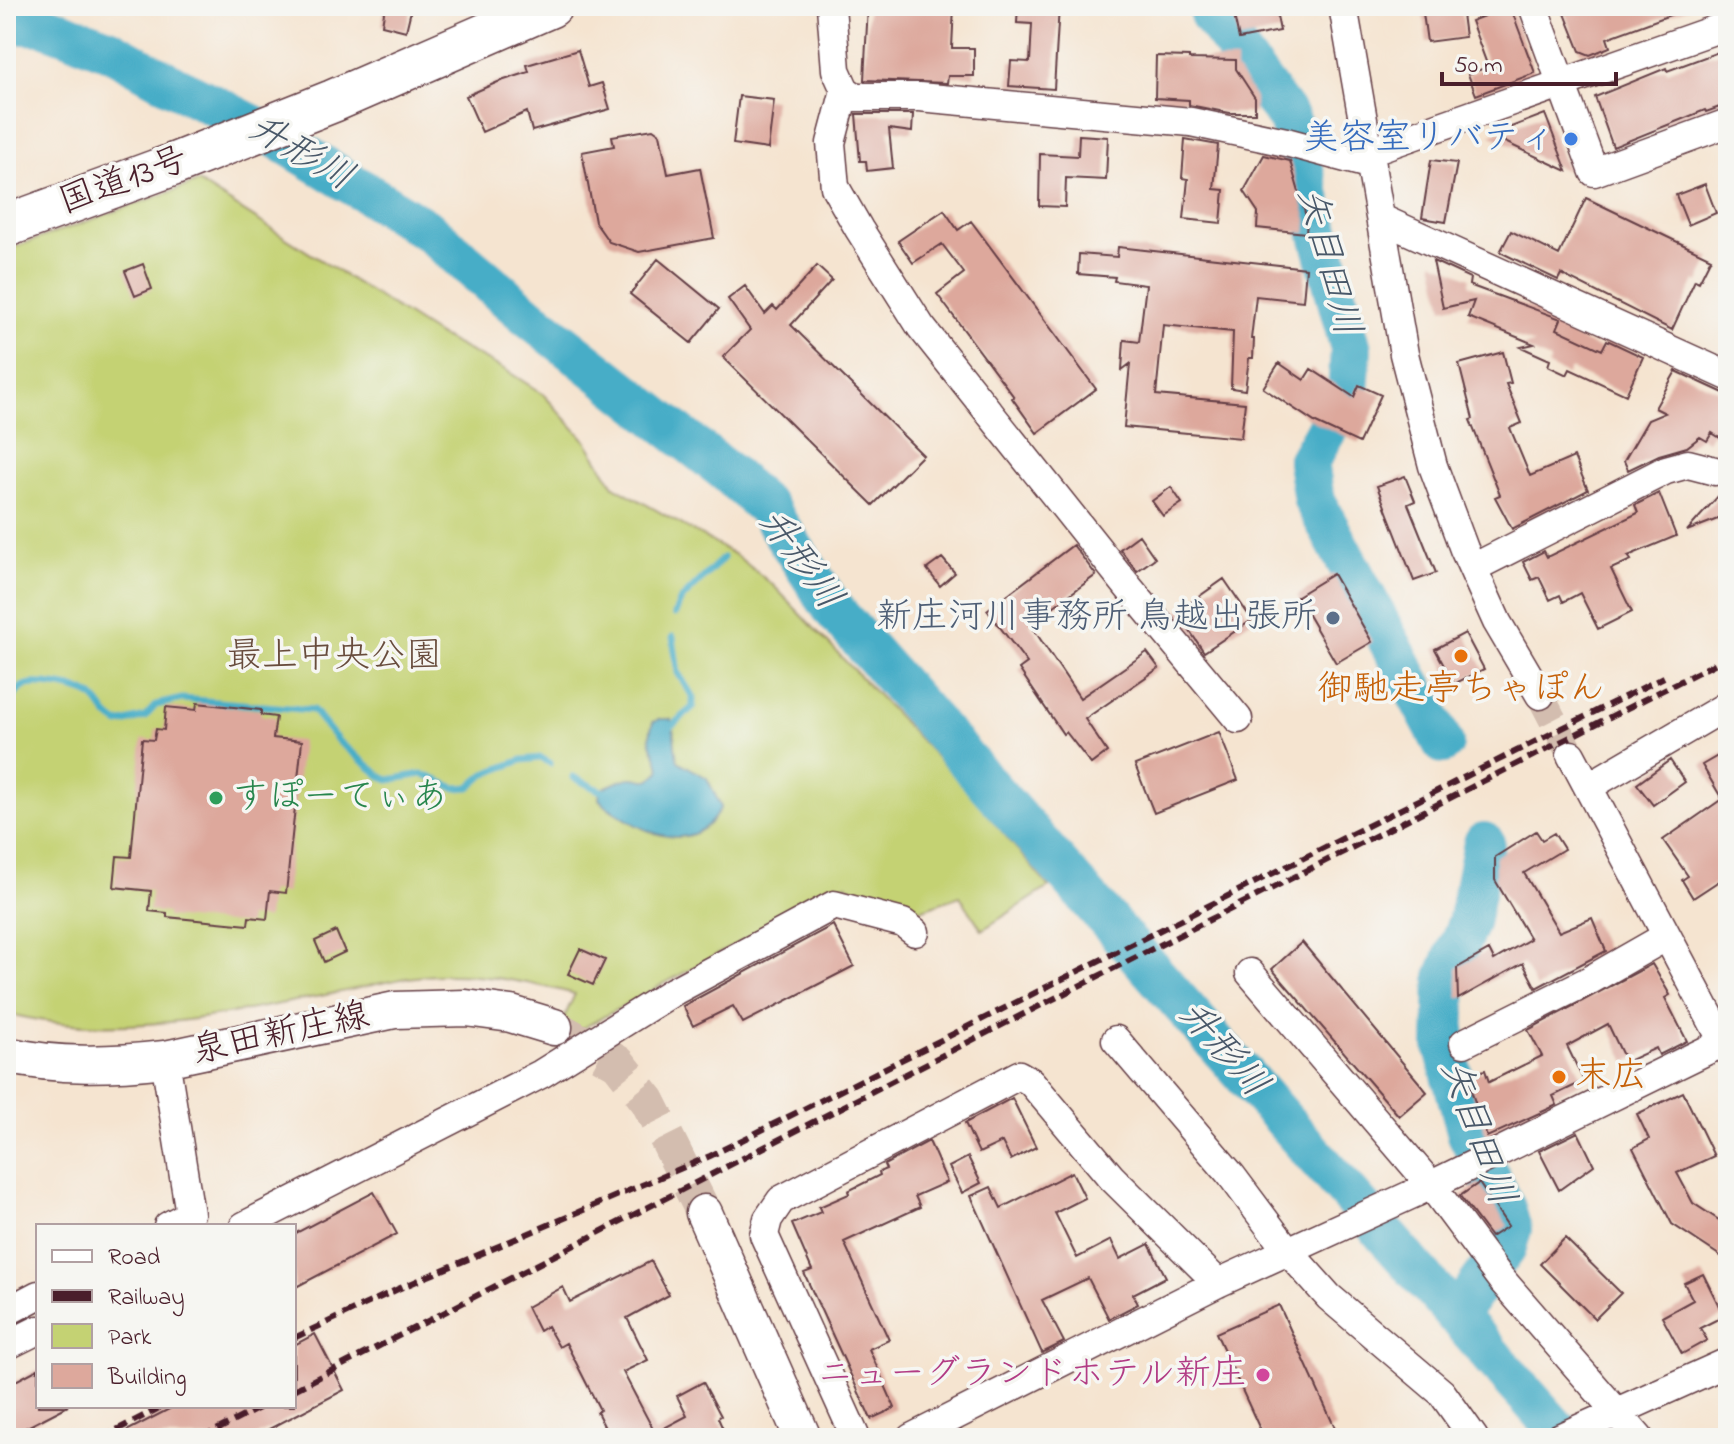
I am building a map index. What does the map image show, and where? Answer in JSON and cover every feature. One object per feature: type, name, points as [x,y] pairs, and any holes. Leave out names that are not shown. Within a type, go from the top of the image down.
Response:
[{"type":"highway","name":"国道13号","points":[[6,226],[333,101],[551,6]]},
{"type":"main road","name":"泉田新庄線","points":[[6,1055],[73,1064],[165,1059],[395,1010],[466,1008],[511,1014],[554,1027]]},
{"type":"main road","points":[[704,1213],[803,1438]]},
{"type":"street","points":[[831,6],[836,70],[845,90],[855,97],[933,98],[1191,122],[1314,150],[1371,158],[1728,25]]},
{"type":"street","points":[[1343,6],[1404,354],[1433,466],[1497,622],[1540,695]]},
{"type":"street","points":[[1533,6],[1594,172],[1728,123]]},
{"type":"street","points":[[845,90],[831,143],[835,187],[867,241],[921,327],[1238,719]]},
{"type":"street","points":[[1382,219],[1728,376]]},
{"type":"street","points":[[1473,568],[1666,470],[1688,464],[1715,471]]},
{"type":"street","points":[[1588,787],[1728,705]]},
{"type":"street","points":[[911,1438],[1218,1283],[1726,1044],[1571,755]]},
{"type":"street","points":[[248,1224],[541,1074],[674,991],[834,905],[903,923],[915,932]]},
{"type":"street","points":[[1464,1043],[1590,980],[1667,936]]},
{"type":"street","points":[[1250,973],[1423,1189],[1479,1250],[1611,1415],[1639,1438]]},
{"type":"street","points":[[1116,1040],[1231,1175],[1298,1246],[1329,1297],[1442,1393],[1474,1438]]},
{"type":"street","points":[[165,1059],[190,1214],[172,1224]]},
{"type":"street","points":[[856,1438],[764,1235],[768,1219],[781,1200],[1019,1075],[1031,1082],[1111,1177],[1218,1283]]},
{"type":"street","points":[[6,1312],[36,1303]]},
{"type":"street","points":[[6,1346],[36,1331]]},
{"type":"street","points":[[1559,1438],[1728,1362]]},
{"type":"green space","name":"最上中央公園","points":[[198,182],[438,335],[504,369],[543,394],[586,441],[614,486],[737,556],[774,586],[962,784],[1049,887],[982,930],[960,896],[912,913],[877,903],[846,884],[563,1039],[558,1031],[575,994],[510,980],[460,975],[403,979],[171,1022],[88,1025],[6,1013],[6,250]]},
{"type":"water","points":[[671,719],[678,761],[707,778],[721,807],[703,829],[692,835],[668,836],[642,828],[599,799],[600,789],[627,778],[649,780],[660,771],[650,737],[653,722]]},
{"type":"building","points":[[385,6],[412,6],[406,31],[382,25]]},
{"type":"building","points":[[868,6],[954,6],[952,48],[974,48],[974,76],[948,76],[947,83],[864,80]]},
{"type":"building","points":[[1018,6],[1059,6],[1054,89],[1009,86],[1011,61],[1030,62],[1032,24],[1017,23]]},
{"type":"building","points":[[1232,6],[1275,6],[1280,31],[1239,39]]},
{"type":"building","points":[[1422,6],[1461,6],[1465,37],[1427,42]]},
{"type":"building","points":[[1510,6],[1535,73],[1476,95],[1468,74],[1488,67],[1471,21]]},
{"type":"building","points":[[1562,6],[1689,8],[1607,38],[1610,47],[1590,55],[1580,51]]},
{"type":"building","points":[[578,50],[589,87],[602,83],[610,109],[532,131],[527,112],[482,132],[466,96],[529,72],[527,65]]},
{"type":"building","points":[[1721,51],[1728,72],[1728,104],[1705,110],[1613,147],[1595,97],[1666,68],[1667,71]]},
{"type":"building","points":[[1156,56],[1236,60],[1236,69],[1255,98],[1255,113],[1230,113],[1189,105],[1189,100],[1155,98]]},
{"type":"building","points":[[739,96],[774,100],[768,149],[733,144]]},
{"type":"building","points":[[856,114],[913,114],[912,132],[889,129],[893,168],[867,171],[866,161],[860,161]]},
{"type":"building","points":[[1545,114],[1567,171],[1490,135]]},
{"type":"building","points":[[653,129],[660,134],[668,174],[700,168],[714,238],[639,252],[609,242],[595,222],[582,152],[614,146],[612,136]]},
{"type":"building","points":[[1079,135],[1108,137],[1106,180],[1066,178],[1065,207],[1039,206],[1040,154],[1078,156]]},
{"type":"building","points":[[1185,139],[1218,145],[1214,189],[1224,190],[1221,223],[1184,219],[1188,179],[1182,178]]},
{"type":"building","points":[[1264,155],[1290,161],[1307,220],[1306,233],[1257,228],[1258,212],[1244,191]]},
{"type":"building","points":[[1431,160],[1457,163],[1446,222],[1422,218]]},
{"type":"building","points":[[1705,184],[1716,213],[1688,225],[1676,195]]},
{"type":"building","points":[[1586,198],[1711,258],[1699,282],[1695,280],[1672,330],[1561,274],[1558,280],[1500,252],[1511,231],[1559,255]]},
{"type":"building","points":[[944,210],[958,230],[971,221],[1096,389],[1037,433],[937,294],[964,273],[942,244],[913,263],[898,241]]},
{"type":"building","points":[[1118,247],[1306,268],[1303,301],[1256,296],[1251,339],[1254,339],[1253,358],[1249,358],[1245,390],[1231,388],[1233,332],[1163,325],[1156,395],[1245,403],[1241,438],[1124,427],[1130,364],[1122,370],[1124,340],[1139,342],[1146,285],[1114,281],[1115,277],[1078,274],[1079,254],[1117,257]]},
{"type":"building","points":[[658,259],[719,309],[691,343],[630,294]]},
{"type":"building","points":[[1433,261],[1470,278],[1469,285],[1561,319],[1557,329],[1602,350],[1607,340],[1643,357],[1626,395],[1570,369],[1567,375],[1548,366],[1550,360],[1521,347],[1534,344],[1468,317],[1474,301],[1443,308]]},
{"type":"building","points":[[143,264],[152,289],[135,296],[125,271]]},
{"type":"building","points":[[817,266],[832,280],[791,325],[923,455],[873,505],[723,357],[750,330],[728,299],[745,286],[765,314],[773,306],[777,310]]},
{"type":"building","points":[[1503,352],[1511,383],[1506,384],[1522,423],[1510,428],[1530,476],[1574,457],[1588,490],[1512,529],[1495,497],[1500,495],[1470,420],[1473,419],[1459,364]]},
{"type":"building","points":[[1279,363],[1304,380],[1311,369],[1354,397],[1359,385],[1381,395],[1359,443],[1316,423],[1263,388]]},
{"type":"building","points":[[1676,371],[1728,395],[1728,443],[1712,433],[1707,441],[1700,437],[1687,447],[1659,455],[1628,470],[1624,461],[1648,420],[1665,413],[1655,408]]},
{"type":"building","points":[[1405,476],[1415,501],[1408,504],[1436,573],[1414,581],[1377,486]]},
{"type":"building","points":[[1728,485],[1728,515],[1687,531]]},
{"type":"building","points":[[1171,487],[1182,503],[1163,516],[1152,501]]},
{"type":"building","points":[[1659,493],[1676,536],[1628,556],[1631,560],[1611,569],[1632,612],[1598,629],[1580,593],[1563,602],[1560,595],[1550,600],[1539,577],[1532,580],[1523,562],[1544,551],[1547,557],[1638,513],[1635,505]]},
{"type":"building","points":[[1139,535],[1155,558],[1137,571],[1120,549]]},
{"type":"building","points":[[1073,545],[1096,575],[1030,624],[1080,698],[1147,652],[1159,668],[1085,719],[1107,752],[1091,764],[1066,732],[1063,734],[1019,669],[1027,663],[987,610]]},
{"type":"building","points":[[942,558],[955,573],[940,586],[927,569]]},
{"type":"building","points":[[1333,574],[1372,642],[1336,663],[1297,596]]},
{"type":"building","points":[[1224,579],[1252,620],[1204,652],[1177,612]]},
{"type":"building","points":[[1465,633],[1484,669],[1454,684],[1435,649]]},
{"type":"building","name":"すぽーてぃあ","points":[[197,703],[261,710],[261,715],[276,717],[273,738],[302,741],[286,893],[270,891],[267,919],[249,917],[248,925],[167,917],[167,913],[149,911],[151,891],[114,887],[117,856],[131,857],[142,739],[154,740],[156,729],[164,730],[166,707],[196,710]]},
{"type":"building","points":[[1219,732],[1238,780],[1154,813],[1135,765]]},
{"type":"building","points":[[1728,750],[1728,875],[1693,898],[1682,880],[1688,876],[1663,840],[1722,799],[1702,765]]},
{"type":"building","points":[[1670,760],[1685,782],[1653,805],[1637,784]]},
{"type":"building","points":[[1536,831],[1542,840],[1554,833],[1564,849],[1524,873],[1559,932],[1592,918],[1606,951],[1536,988],[1523,963],[1458,999],[1457,968],[1489,950],[1494,960],[1530,939],[1495,880],[1495,857]]},
{"type":"building","points":[[833,925],[854,966],[743,1023],[733,1006],[693,1026],[683,1006]]},
{"type":"building","points":[[336,931],[345,952],[324,962],[315,941]]},
{"type":"building","points":[[1302,942],[1427,1092],[1399,1116],[1272,969]]},
{"type":"building","points":[[580,949],[605,960],[593,985],[568,974]]},
{"type":"building","points":[[1652,964],[1670,995],[1665,998],[1687,1041],[1659,1055],[1656,1048],[1626,1062],[1608,1024],[1567,1046],[1584,1081],[1553,1096],[1557,1105],[1487,1137],[1466,1076],[1485,1070],[1489,1082],[1542,1056],[1528,1030]]},
{"type":"building","points":[[1683,1092],[1714,1156],[1677,1173],[1693,1203],[1728,1226],[1728,1261],[1672,1224],[1633,1148],[1649,1139],[1637,1114]]},
{"type":"building","points":[[1012,1098],[1036,1147],[1011,1160],[1002,1142],[979,1153],[965,1123]]},
{"type":"building","points":[[1578,1132],[1594,1165],[1559,1190],[1539,1151]]},
{"type":"building","points":[[929,1141],[947,1182],[915,1196],[920,1207],[844,1242],[889,1340],[869,1349],[895,1408],[871,1419],[804,1273],[812,1270],[792,1224],[821,1212],[819,1207],[849,1194],[848,1191],[880,1175],[879,1172],[886,1169],[884,1165]]},
{"type":"building","points":[[968,1157],[981,1183],[962,1193],[949,1167]]},
{"type":"building","points":[[1072,1172],[1085,1198],[1055,1213],[1077,1258],[1111,1240],[1120,1259],[1149,1244],[1166,1277],[1133,1294],[1138,1304],[1109,1319],[1088,1278],[1042,1300],[1064,1342],[1042,1353],[971,1196],[991,1187],[1001,1208]]},
{"type":"building","points":[[1479,1183],[1508,1226],[1491,1237],[1460,1196]]},
{"type":"building","points":[[374,1192],[397,1234],[296,1287],[296,1233]]},
{"type":"building","points":[[1565,1238],[1621,1293],[1595,1319],[1540,1264]]},
{"type":"building","points":[[651,1261],[669,1295],[627,1318],[648,1360],[623,1372],[655,1433],[687,1416],[677,1396],[703,1382],[721,1416],[718,1418],[727,1438],[610,1438],[597,1412],[600,1410],[566,1343],[559,1347],[547,1326],[539,1331],[527,1307],[563,1287],[570,1302]]},
{"type":"building","points":[[1703,1274],[1724,1316],[1700,1328],[1707,1340],[1682,1354],[1662,1317],[1693,1300],[1684,1283]]},
{"type":"building","points":[[1279,1305],[1335,1428],[1313,1438],[1264,1438],[1216,1333]]},
{"type":"building","points":[[315,1334],[344,1390],[252,1438],[113,1438],[171,1408],[296,1408],[296,1344]]},
{"type":"building","points":[[36,1370],[36,1408],[64,1408],[6,1438],[6,1386]]},
{"type":"waterway","name":"矢目田川","points":[[1209,6],[1210,14],[1289,119],[1351,349],[1348,392],[1308,462],[1314,500],[1443,743]]},
{"type":"waterway","name":"升形川","points":[[6,23],[43,25],[110,50],[274,136],[430,232],[528,316],[728,473],[767,508],[833,609],[1564,1438]]},
{"type":"waterway","points":[[675,614],[680,601],[723,558]]},
{"type":"waterway","points":[[6,628],[6,641]]},
{"type":"waterway","points":[[667,730],[693,707],[693,697],[678,673],[673,637]]},
{"type":"waterway","points":[[6,706],[22,687],[47,684],[89,694],[119,724],[145,717],[156,705],[182,699],[313,710],[339,742],[381,776],[389,780],[422,774],[455,788],[470,787],[485,774],[522,760],[541,758],[550,763]]},
{"type":"waterway","points":[[573,777],[607,794]]},
{"type":"waterway","name":"矢目田川","points":[[1456,1316],[1506,1247],[1511,1229],[1505,1208],[1468,1134],[1444,1045],[1446,977],[1468,923],[1484,843]]},
{"type":"tunnel","points":[[1540,695],[1571,755]]},
{"type":"tunnel","points":[[554,1027],[618,1063],[648,1101],[704,1213]]},
{"type":"railway","points":[[296,1389],[937,1058],[1728,657]]},
{"type":"railway","points":[[296,1337],[398,1289],[710,1156],[1664,677]]},
{"type":"railway","points":[[101,1438],[159,1408]]},
{"type":"railway","points":[[201,1438],[259,1408]]},
{"type":"place","name":"美容室リバティ","points":[[1571,139]]},
{"type":"place","name":"新庄河川事務所 鳥越出張所","points":[[1333,618]]},
{"type":"place","name":"御馳走亭ちゃぽん","points":[[1461,656]]},
{"type":"place","name":"すぽーてぃあ","points":[[216,798]]},
{"type":"place","name":"末広","points":[[1559,1077]]},
{"type":"place","name":"ニューグランドホテル新庄","points":[[1263,1375]]}]
